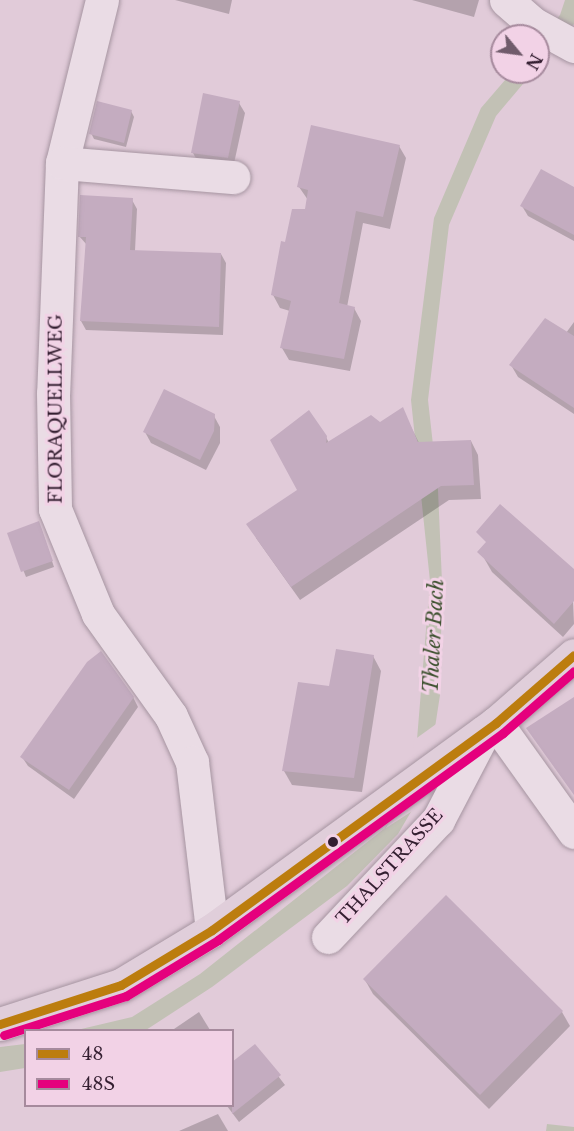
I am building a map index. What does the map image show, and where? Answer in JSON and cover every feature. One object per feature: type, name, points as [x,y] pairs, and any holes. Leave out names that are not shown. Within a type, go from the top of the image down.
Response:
[{"type":"main road","name":"THALSTRASSE","points":[[0,1024],[121,985],[212,930],[450,754],[490,728],[574,655]]},
{"type":"street","name":"FLORAQUELLWEG","points":[[102,0],[62,163],[52,393],[55,509],[98,614],[171,716],[192,762],[212,930]]},
{"type":"street","points":[[506,0],[532,22],[574,46]]},
{"type":"street","points":[[62,163],[233,177]]},
{"type":"street","points":[[490,728],[574,832]]},
{"type":"street","name":"THALSTRASSE","points":[[328,938],[438,820],[490,728]]},
{"type":"water","points":[[565,0],[574,0],[574,24],[550,52],[550,27],[560,15]]},
{"type":"water","name":"Thaler Bach","points":[[502,84],[523,84],[496,116],[449,225],[428,400],[438,490],[442,582],[440,695],[426,786],[398,834],[347,886],[212,987],[148,1029],[81,1029],[132,1017],[200,974],[385,828],[414,776],[430,581],[411,400],[434,218],[481,108]]},
{"type":"water","points":[[24,1044],[24,1068],[0,1072],[0,1047]]},
{"type":"water","points":[[547,1124],[574,1127],[574,1131],[546,1131]]},
{"type":"pier","points":[[439,722],[429,787],[417,808],[386,828],[411,775],[414,740]]},
{"type":"building","points":[[203,93],[240,101],[228,158],[191,153]]},
{"type":"building","points":[[97,101],[132,110],[124,143],[89,134]]},
{"type":"building","points":[[311,125],[400,145],[383,217],[356,211],[339,303],[355,307],[344,359],[280,348],[291,301],[271,295],[281,241],[285,242],[292,209],[305,209],[308,190],[297,187]]},
{"type":"building","points":[[541,169],[574,187],[574,235],[520,206]]},
{"type":"building","points":[[80,195],[133,198],[130,250],[221,253],[219,327],[80,321],[86,237],[78,237]]},
{"type":"building","points":[[545,318],[574,336],[574,408],[509,365]]},
{"type":"building","points":[[164,389],[215,414],[214,431],[200,460],[143,432]]},
{"type":"building","points":[[403,407],[418,442],[471,440],[474,485],[441,486],[291,587],[246,524],[297,490],[270,440],[309,410],[327,436],[326,443],[371,415],[380,422]]},
{"type":"building","points":[[500,504],[574,569],[574,601],[554,624],[477,552],[486,542],[476,532]]},
{"type":"building","points":[[39,521],[53,561],[21,572],[7,533]]},
{"type":"building","points":[[336,649],[374,655],[354,778],[282,771],[298,682],[329,686]]},
{"type":"building","points":[[101,651],[134,697],[69,790],[20,757],[87,662]]},
{"type":"building","points":[[574,697],[574,795],[526,728]]},
{"type":"building","points":[[446,895],[563,1011],[480,1095],[363,979]]},
{"type":"building","points":[[255,1044],[281,1075],[232,1114],[232,1107],[234,1107],[234,1060]]},
{"type":"transit line","name":"48","points":[[0,1024],[121,985],[212,930],[496,723],[574,655]]},
{"type":"transit line","name":"48S","points":[[4,1035],[126,996],[218,940],[503,733],[574,671]]}]
